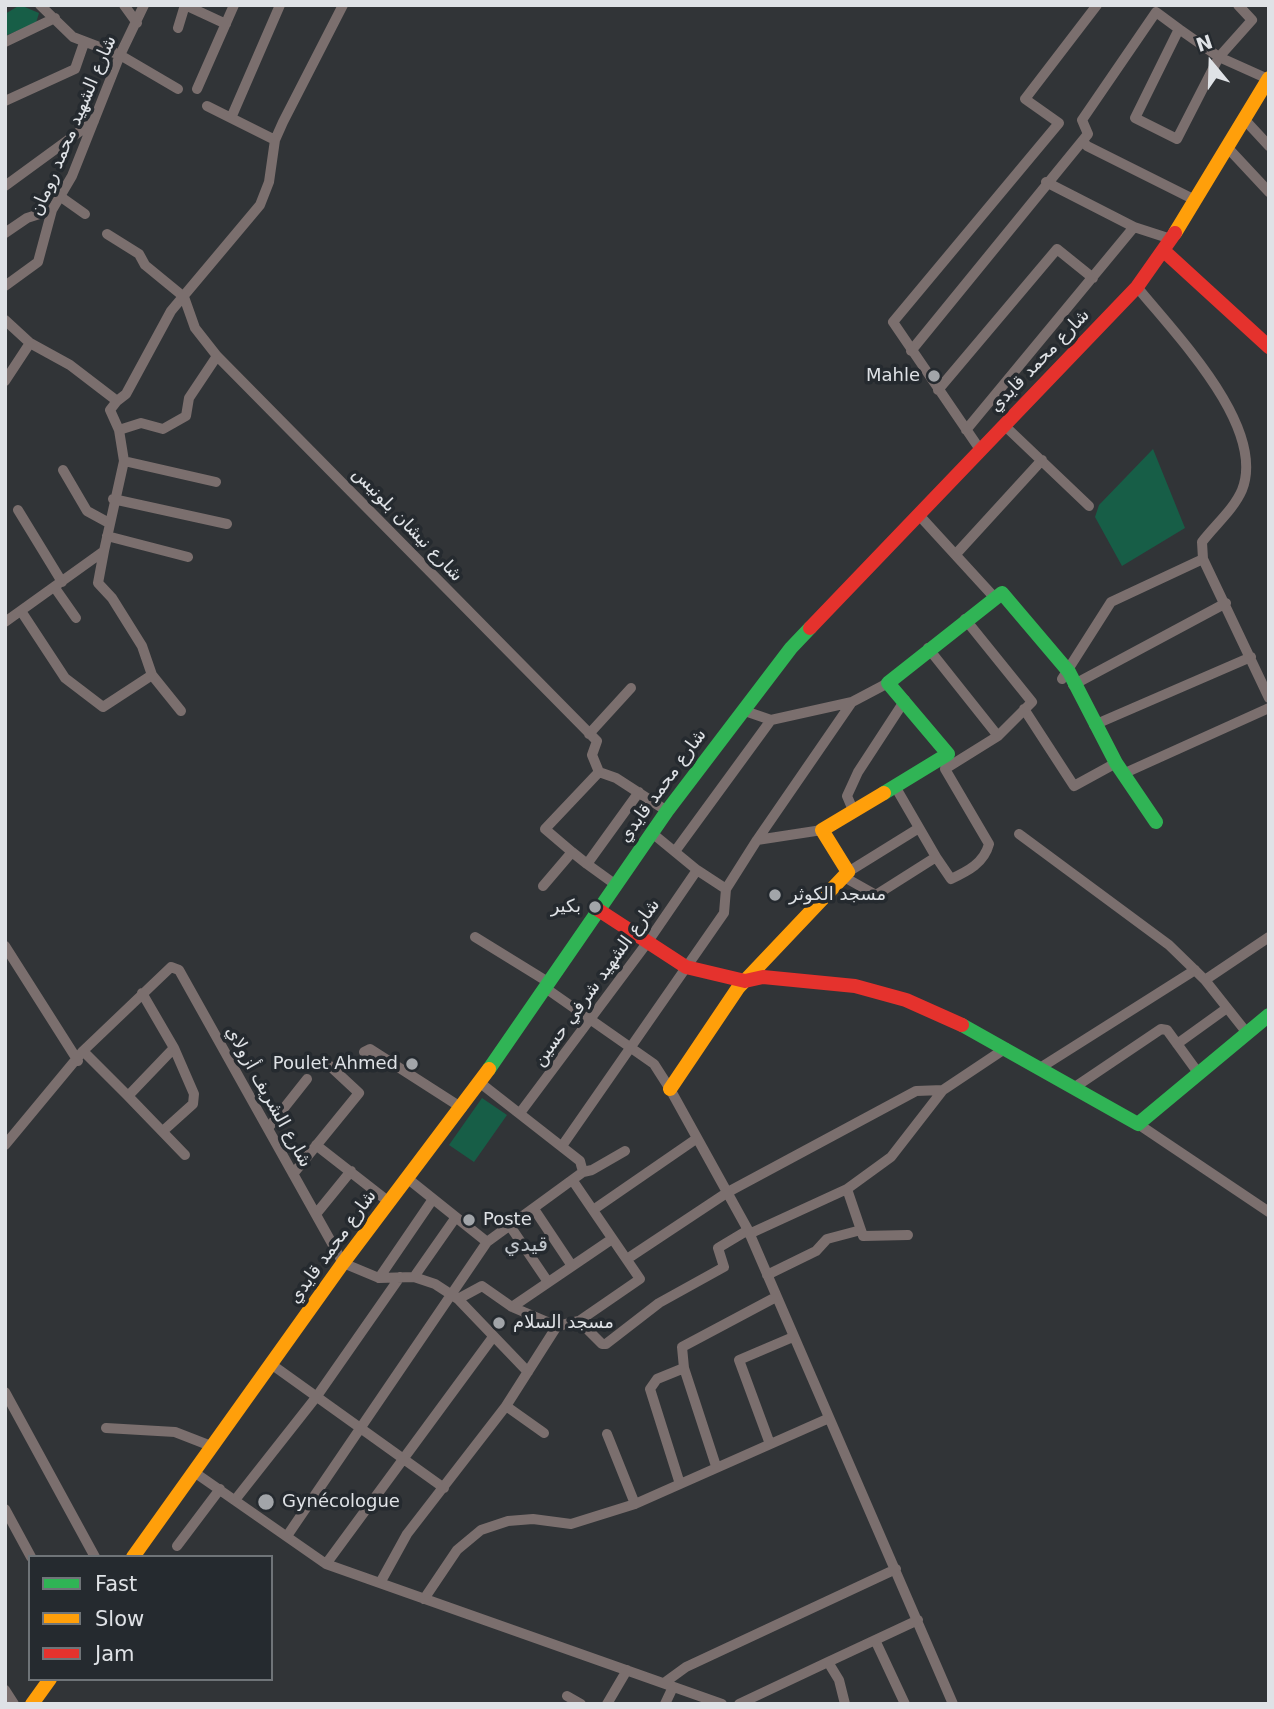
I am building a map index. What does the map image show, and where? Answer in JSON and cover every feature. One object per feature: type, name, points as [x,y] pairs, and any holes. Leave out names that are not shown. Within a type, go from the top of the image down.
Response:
[{"type":"main road","name":"شارع محمد قايدي","points":[[134,1555],[343,1264],[462,1108],[597,909],[742,710],[798,640],[1137,286],[1168,245],[1268,78]]},
{"type":"main road","points":[[1168,245],[1269,347]]},
{"type":"main road","points":[[670,1089],[707,1030],[745,981],[846,875],[822,830],[896,788],[948,754],[888,683],[993,597],[1002,593],[1068,679],[1120,768],[1156,822]]},
{"type":"main road","points":[[597,909],[686,967],[745,981],[763,977],[794,979],[880,991],[906,1000],[1006,1048],[1138,1124],[1269,1015]]},
{"type":"main road","points":[[32,1704],[49,1681]]},
{"type":"street","points":[[124,5],[137,23]]},
{"type":"street","name":"شارع الشهيد محمد رومان","points":[[5,286],[38,262],[52,210],[61,197],[120,55],[144,5]]},
{"type":"street","points":[[178,28],[185,5],[226,24]]},
{"type":"street","points":[[197,89],[234,5]]},
{"type":"street","points":[[231,118],[281,5]]},
{"type":"street","points":[[181,711],[152,675],[142,646],[112,598],[99,583],[113,499],[124,461],[118,430],[110,410],[126,394],[171,312],[260,205],[269,182],[275,140],[343,5]]},
{"type":"street","points":[[981,451],[893,322],[1059,122],[1025,99],[1097,5]]},
{"type":"street","points":[[1179,29],[1136,118],[1177,139],[1219,57],[1252,20],[1238,5]]},
{"type":"street","points":[[5,42],[50,9],[73,37],[120,55],[178,89]]},
{"type":"street","points":[[911,351],[1046,182],[1083,141],[1088,134],[1083,120],[1156,12],[1219,57],[1268,78]]},
{"type":"street","points":[[5,101],[75,69],[85,43]]},
{"type":"street","points":[[207,106],[275,140]]},
{"type":"street","points":[[1244,119],[1269,146]]},
{"type":"street","points":[[5,186],[94,121]]},
{"type":"street","points":[[1083,141],[1195,200]]},
{"type":"street","points":[[1227,147],[1269,192]]},
{"type":"street","points":[[1046,182],[1168,245]]},
{"type":"street","points":[[61,197],[85,214]]},
{"type":"street","points":[[5,233],[27,218],[52,210]]},
{"type":"street","points":[[966,430],[1134,227]]},
{"type":"street","points":[[107,234],[139,254],[145,265],[184,297]]},
{"type":"street","points":[[938,390],[1056,249],[1093,278]]},
{"type":"street","points":[[1137,286],[1220,393],[1235,418],[1245,444],[1247,471],[1241,492],[1202,542],[1203,559],[1269,698]]},
{"type":"street","name":"شارع نيشان بلونيس","points":[[184,297],[195,328],[217,356],[589,734]]},
{"type":"street","points":[[5,320],[30,343],[71,365],[117,401]]},
{"type":"street","points":[[5,381],[30,343]]},
{"type":"street","points":[[118,430],[141,423],[163,429],[186,416],[189,398],[217,356]]},
{"type":"street","points":[[1005,426],[1089,506]]},
{"type":"street","points":[[956,554],[1042,460]]},
{"type":"street","points":[[124,461],[216,482]]},
{"type":"street","points":[[62,470],[88,511],[109,523]]},
{"type":"street","points":[[113,499],[227,524]]},
{"type":"street","points":[[18,510],[76,618]]},
{"type":"street","points":[[918,514],[993,597]]},
{"type":"street","points":[[107,536],[188,557]]},
{"type":"street","points":[[6,619],[22,611],[104,551]]},
{"type":"street","points":[[1068,679],[1090,630],[1111,602],[1203,559]]},
{"type":"street","points":[[1068,679],[1226,603]]},
{"type":"street","points":[[22,611],[65,678],[84,696],[103,707],[152,675]]},
{"type":"street","points":[[945,769],[998,736],[1032,702],[965,619]]},
{"type":"street","points":[[928,648],[998,736]]},
{"type":"street","points":[[1094,725],[1251,657]]},
{"type":"street","points":[[742,710],[771,720],[852,702],[888,683]]},
{"type":"street","points":[[631,688],[589,734],[597,741],[592,755],[599,772],[639,792],[667,811]]},
{"type":"street","points":[[853,810],[847,796],[858,772],[905,700]]},
{"type":"street","points":[[562,1146],[724,913],[726,889],[852,702]]},
{"type":"street","points":[[1024,709],[1074,786],[1269,708]]},
{"type":"street","points":[[676,850],[771,720]]},
{"type":"street","points":[[896,788],[951,879],[972,869],[986,853],[989,844],[945,769],[948,754]]},
{"type":"street","points":[[599,772],[545,830],[616,885]]},
{"type":"street","points":[[587,864],[639,792]]},
{"type":"street","points":[[919,828],[846,875],[876,895],[936,857]]},
{"type":"street","points":[[757,840],[822,830]]},
{"type":"street","points":[[652,833],[676,850],[696,870],[726,889]]},
{"type":"street","points":[[1019,834],[1150,929],[1205,980],[1247,1033]]},
{"type":"street","points":[[543,886],[572,852]]},
{"type":"street","name":"شارع الشهيد شرفي حسين","points":[[520,1113],[647,943],[696,870]]},
{"type":"street","points":[[475,937],[654,1064],[670,1089],[748,1232],[953,1704]]},
{"type":"street","points":[[1205,980],[1269,937]]},
{"type":"street","points":[[5,946],[80,1056],[128,1096],[185,1155]]},
{"type":"street","name":"شارع الشريف أزولاي","points":[[5,1145],[80,1056],[142,993],[172,967],[179,970],[343,1264]]},
{"type":"street","points":[[1040,1068],[1195,970]]},
{"type":"street","points":[[142,993],[174,1048],[194,1094],[193,1104],[163,1131]]},
{"type":"street","points":[[1177,1044],[1227,1008]]},
{"type":"street","points":[[1075,1087],[1161,1029],[1167,1030],[1199,1074]]},
{"type":"street","points":[[128,1096],[174,1048]]},
{"type":"street","points":[[579,1321],[602,1344],[606,1344],[659,1303],[724,1267],[718,1248],[847,1188],[891,1157],[943,1090],[1006,1048]]},
{"type":"street","points":[[364,1052],[370,1049],[462,1108]]},
{"type":"street","points":[[293,1174],[359,1093],[330,1066]]},
{"type":"street","points":[[269,1128],[307,1079]]},
{"type":"street","points":[[479,1082],[580,1161],[583,1172]]},
{"type":"street","points":[[627,1259],[728,1192],[916,1091],[943,1090]]},
{"type":"street","points":[[1138,1124],[1269,1212]]},
{"type":"street","points":[[593,1210],[696,1139]]},
{"type":"street","points":[[316,1145],[390,1202]]},
{"type":"street","points":[[287,1536],[360,1426],[455,1297],[487,1242],[583,1172],[625,1152]]},
{"type":"street","points":[[316,1214],[351,1171]]},
{"type":"street","points":[[407,1178],[487,1242]]},
{"type":"street","points":[[455,1297],[482,1286],[512,1307],[557,1326],[579,1321],[638,1282],[638,1274],[573,1181]]},
{"type":"street","points":[[847,1188],[863,1236],[908,1235]]},
{"type":"street","points":[[379,1278],[433,1199]]},
{"type":"street","points":[[534,1209],[572,1266]]},
{"type":"street","points":[[414,1277],[456,1217]]},
{"type":"street","points":[[510,1226],[548,1282]]},
{"type":"street","points":[[767,1275],[816,1251],[827,1239],[860,1230]]},
{"type":"street","points":[[512,1307],[612,1239]]},
{"type":"street","points":[[343,1264],[379,1278],[414,1277],[435,1284],[455,1297],[528,1372]]},
{"type":"street","points":[[235,1500],[317,1396],[400,1277]]},
{"type":"street","points":[[716,1466],[684,1368],[684,1344],[776,1297]]},
{"type":"street","points":[[380,1583],[407,1534],[506,1406],[557,1326]]},
{"type":"street","points":[[326,1564],[493,1337]]},
{"type":"street","points":[[770,1444],[738,1360],[793,1337]]},
{"type":"street","points":[[271,1364],[444,1488]]},
{"type":"street","points":[[680,1483],[650,1389],[657,1380],[684,1368]]},
{"type":"street","points":[[5,1392],[94,1555]]},
{"type":"street","points":[[506,1406],[544,1433]]},
{"type":"street","points":[[425,1599],[457,1550],[481,1530],[508,1521],[533,1519],[571,1524],[635,1504],[827,1419]]},
{"type":"street","points":[[106,1428],[175,1432],[211,1446]]},
{"type":"street","points":[[607,1434],[635,1504]]},
{"type":"street","points":[[194,1472],[326,1564],[722,1704]]},
{"type":"street","points":[[177,1546],[220,1489]]},
{"type":"street","points":[[5,1509],[30,1555]]},
{"type":"street","points":[[664,1704],[669,1685],[686,1667],[896,1569]]},
{"type":"street","points":[[740,1704],[756,1701],[828,1662],[876,1642],[918,1620]]},
{"type":"street","points":[[876,1642],[905,1704]]},
{"type":"street","points":[[828,1662],[839,1680],[845,1704]]},
{"type":"street","points":[[607,1704],[626,1670]]},
{"type":"street","points":[[5,1690],[15,1704]]},
{"type":"street","points":[[567,1696],[581,1704]]},
{"type":"green space","points":[[20,5],[39,13],[36,23],[5,36],[5,14]]},
{"type":"green space","points":[[1153,449],[1185,528],[1122,566],[1095,517],[1099,505]]},
{"type":"green space","points":[[482,1098],[507,1115],[474,1162],[449,1145]]},
{"type":"traffic: fast","points":[[884,793],[948,754],[888,683],[1002,593],[1069,672],[1116,763],[1156,822]]},
{"type":"traffic: fast","points":[[489,1069],[667,811],[791,648],[810,628]]},
{"type":"traffic: fast","points":[[962,1025],[1138,1124],[1269,1015]]},
{"type":"traffic: slow","points":[[1175,233],[1269,78]]},
{"type":"traffic: slow","points":[[670,1089],[738,988],[848,872],[822,830],[884,793]]},
{"type":"traffic: slow","points":[[134,1555],[343,1263],[489,1069]]},
{"type":"traffic: slow","points":[[32,1704],[49,1681]]},
{"type":"traffic: jam","points":[[810,628],[1137,287],[1175,233]]},
{"type":"traffic: jam","points":[[1164,251],[1269,347]]},
{"type":"traffic: jam","points":[[597,909],[686,967],[745,981],[763,977],[855,986],[906,1000],[962,1025]]},
{"type":"place","name":"Mahle","points":[[934,376]]},
{"type":"place","name":"مسجد الكوثر","points":[[775,895]]},
{"type":"place","name":"بكير","points":[[595,907]]},
{"type":"place","name":"Poulet Ahmed","points":[[412,1064]]},
{"type":"place","name":"Poste","points":[[469,1220]]},
{"type":"place","name":"مسجد السلام","points":[[499,1323]]},
{"type":"place","name":"Gynécologue","points":[[266,1502]]},
{"type":"district","name":"قيدي","points":[[526,1246]]}]
